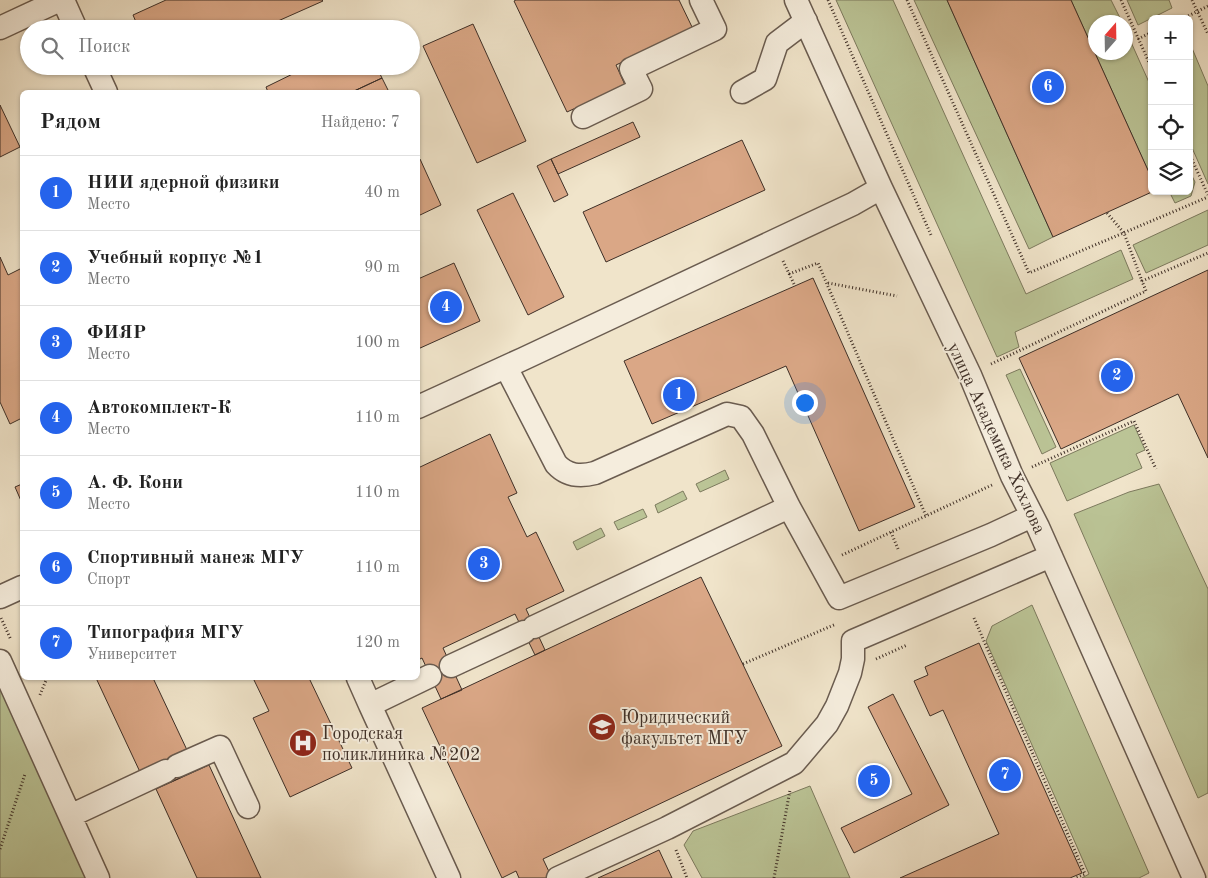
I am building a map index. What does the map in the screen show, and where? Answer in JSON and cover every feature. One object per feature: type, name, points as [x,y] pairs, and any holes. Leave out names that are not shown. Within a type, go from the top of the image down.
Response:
[{"type":"street","points":[[0,28],[61,0],[71,20]]},
{"type":"street","points":[[583,117],[641,89],[631,69],[715,29],[701,0]]},
{"type":"street","name":"улица Академика Хохлова","points":[[796,0],[881,188],[970,376],[1012,476],[1051,556],[1194,878]]},
{"type":"street","points":[[742,92],[765,78],[777,43],[806,21]]},
{"type":"street","points":[[98,75],[105,90]]},
{"type":"street","points":[[420,406],[844,209],[881,188]]},
{"type":"street","points":[[506,367],[556,464],[566,472],[578,476],[595,473],[727,414],[741,416],[839,598],[1032,516]]},
{"type":"street","points":[[451,666],[790,507]]},
{"type":"street","points":[[558,878],[667,828],[794,763],[827,724],[837,706],[850,672],[853,659],[853,640],[1051,556]]},
{"type":"street","points":[[0,597],[20,588]]},
{"type":"street","points":[[0,661],[98,878]]},
{"type":"street","points":[[370,705],[430,676]]},
{"type":"street","points":[[359,680],[449,878]]},
{"type":"street","points":[[70,816],[220,746],[248,807]]},
{"type":"path","points":[[908,0],[1029,273],[1208,196],[1193,162]]},
{"type":"path","points":[[1121,0],[1148,60]]},
{"type":"path","points":[[1192,0],[1208,34]]},
{"type":"path","points":[[1190,15],[1208,6]]},
{"type":"path","points":[[1138,39],[1148,34]]},
{"type":"path","points":[[1009,355],[1146,291],[1124,233],[1107,212]]},
{"type":"path","points":[[1142,281],[1208,253]]},
{"type":"path","points":[[781,256],[795,286]]},
{"type":"path","points":[[789,274],[818,263],[926,516]]},
{"type":"path","points":[[828,283],[897,296]]},
{"type":"path","points":[[1050,459],[1134,421],[1156,469]]},
{"type":"path","points":[[821,565],[990,485]]},
{"type":"path","points":[[974,618],[1085,874],[1076,878]]},
{"type":"path","points":[[38,700],[46,680]]},
{"type":"path","points":[[0,849],[36,742]]},
{"type":"path","points":[[774,878],[794,763]]},
{"type":"path","points":[[667,828],[687,878]]},
{"type":"green space","points":[[836,0],[893,0],[1026,294],[1121,250],[1133,279],[1015,332],[1019,347],[997,357]]},
{"type":"green space","points":[[914,0],[947,0],[1053,237],[1029,249]]},
{"type":"green space","points":[[1071,0],[1111,0],[1118,15],[1088,15],[1088,38]]},
{"type":"green space","points":[[1127,0],[1169,0],[1172,8],[1158,15],[1148,15],[1148,20],[1138,25]]},
{"type":"green space","points":[[1133,47],[1148,80],[1148,171],[1098,60],[1133,60]]},
{"type":"green space","points":[[1193,50],[1208,86],[1208,184],[1193,150]]},
{"type":"green space","points":[[1171,195],[1191,195],[1191,196],[1175,203]]},
{"type":"green space","points":[[1208,210],[1208,245],[1146,273],[1133,245]]},
{"type":"green space","points":[[1020,369],[1056,447],[1042,454],[1006,375]]},
{"type":"green space","points":[[1134,425],[1145,450],[1136,454],[1142,468],[1067,501],[1050,463]]},
{"type":"green space","points":[[725,470],[729,479],[700,492],[696,484]]},
{"type":"green space","points":[[1159,484],[1208,589],[1208,793],[1198,798],[1074,514],[1129,492]]},
{"type":"green space","points":[[683,491],[687,499],[658,513],[655,505]]},
{"type":"green space","points":[[643,509],[647,517],[618,530],[614,522]]},
{"type":"green space","points":[[601,528],[605,536],[577,550],[573,542]]},
{"type":"green space","points":[[1032,605],[1149,873],[1139,878],[1082,878],[1089,874],[986,641],[992,626]]},
{"type":"green space","points":[[0,677],[91,878],[0,878]]},
{"type":"green space","points":[[810,786],[850,878],[702,878],[684,845],[693,831]]},
{"type":"building","points":[[166,0],[323,1],[280,20],[135,20],[133,15]]},
{"type":"building","points":[[679,0],[693,29],[616,65],[625,85],[567,112],[514,1]]},
{"type":"building","points":[[947,0],[1071,0],[1088,38],[1088,60],[1098,60],[1148,170],[1148,194],[1053,237]]},
{"type":"building","points":[[473,24],[526,141],[477,163],[423,46]]},
{"type":"building","points":[[291,75],[380,75],[382,78],[356,90],[267,90],[266,87]]},
{"type":"building","points":[[382,78],[388,90],[356,90]]},
{"type":"building","points":[[0,105],[20,147],[0,157]]},
{"type":"building","points":[[633,122],[640,137],[558,174],[551,159]]},
{"type":"building","points":[[742,140],[765,190],[606,262],[583,212]]},
{"type":"building","points":[[420,159],[441,205],[420,215]]},
{"type":"building","points":[[551,159],[568,195],[554,202],[537,166]]},
{"type":"building","points":[[513,193],[564,297],[528,315],[477,210]]},
{"type":"building","points":[[0,257],[8,275],[20,269],[20,419],[10,424],[0,402]]},
{"type":"building","points":[[454,263],[480,321],[420,348],[420,278]]},
{"type":"building","points":[[1208,270],[1208,458],[1178,394],[1061,449],[1019,358]]},
{"type":"building","points":[[813,278],[915,507],[859,531],[786,366],[652,424],[624,361]]},
{"type":"building","points":[[490,434],[517,493],[508,497],[527,537],[536,532],[564,591],[526,609],[545,650],[535,655],[515,614],[443,648],[462,690],[441,699],[422,658],[420,659],[420,467]]},
{"type":"building","points":[[20,485],[20,498],[15,487]]},
{"type":"building","name":"Юридический факультет МГУ","points":[[701,577],[782,746],[543,859],[552,878],[519,878],[516,871],[502,878],[422,708]]},
{"type":"building","points":[[979,643],[1082,873],[1070,878],[900,878],[999,834],[943,710],[930,716],[914,681],[928,675],[925,667]]},
{"type":"building","points":[[97,680],[154,680],[187,750],[172,757],[182,777],[171,782],[162,761],[140,772]]},
{"type":"building","name":"Городская поликлиника №202","points":[[254,680],[310,680],[352,768],[290,797],[253,718],[269,711]]},
{"type":"building","points":[[893,694],[949,805],[854,853],[841,828],[912,794],[868,707]]},
{"type":"building","points":[[209,765],[261,878],[197,878],[156,789]]},
{"type":"building","points":[[659,850],[672,878],[598,878],[627,865]]},
{"type":"place","name":"Спортивный манеж МГУ","points":[[1048,87]]},
{"type":"place","name":"Автокомплект-К","points":[[446,307]]},
{"type":"place","name":"Учебный корпус №1","points":[[1117,376]]},
{"type":"place","name":"НИИ ядерной физики","points":[[679,395]]},
{"type":"place","name":"ФИЯР","points":[[484,564]]},
{"type":"place","name":"Юридический факультет МГУ","points":[[602,727]]},
{"type":"place","name":"Городская поликлиника №202","points":[[303,743]]},
{"type":"place","name":"Типография МГУ","points":[[1005,775]]},
{"type":"place","name":"А. Ф. Кони","points":[[874,781]]}]
